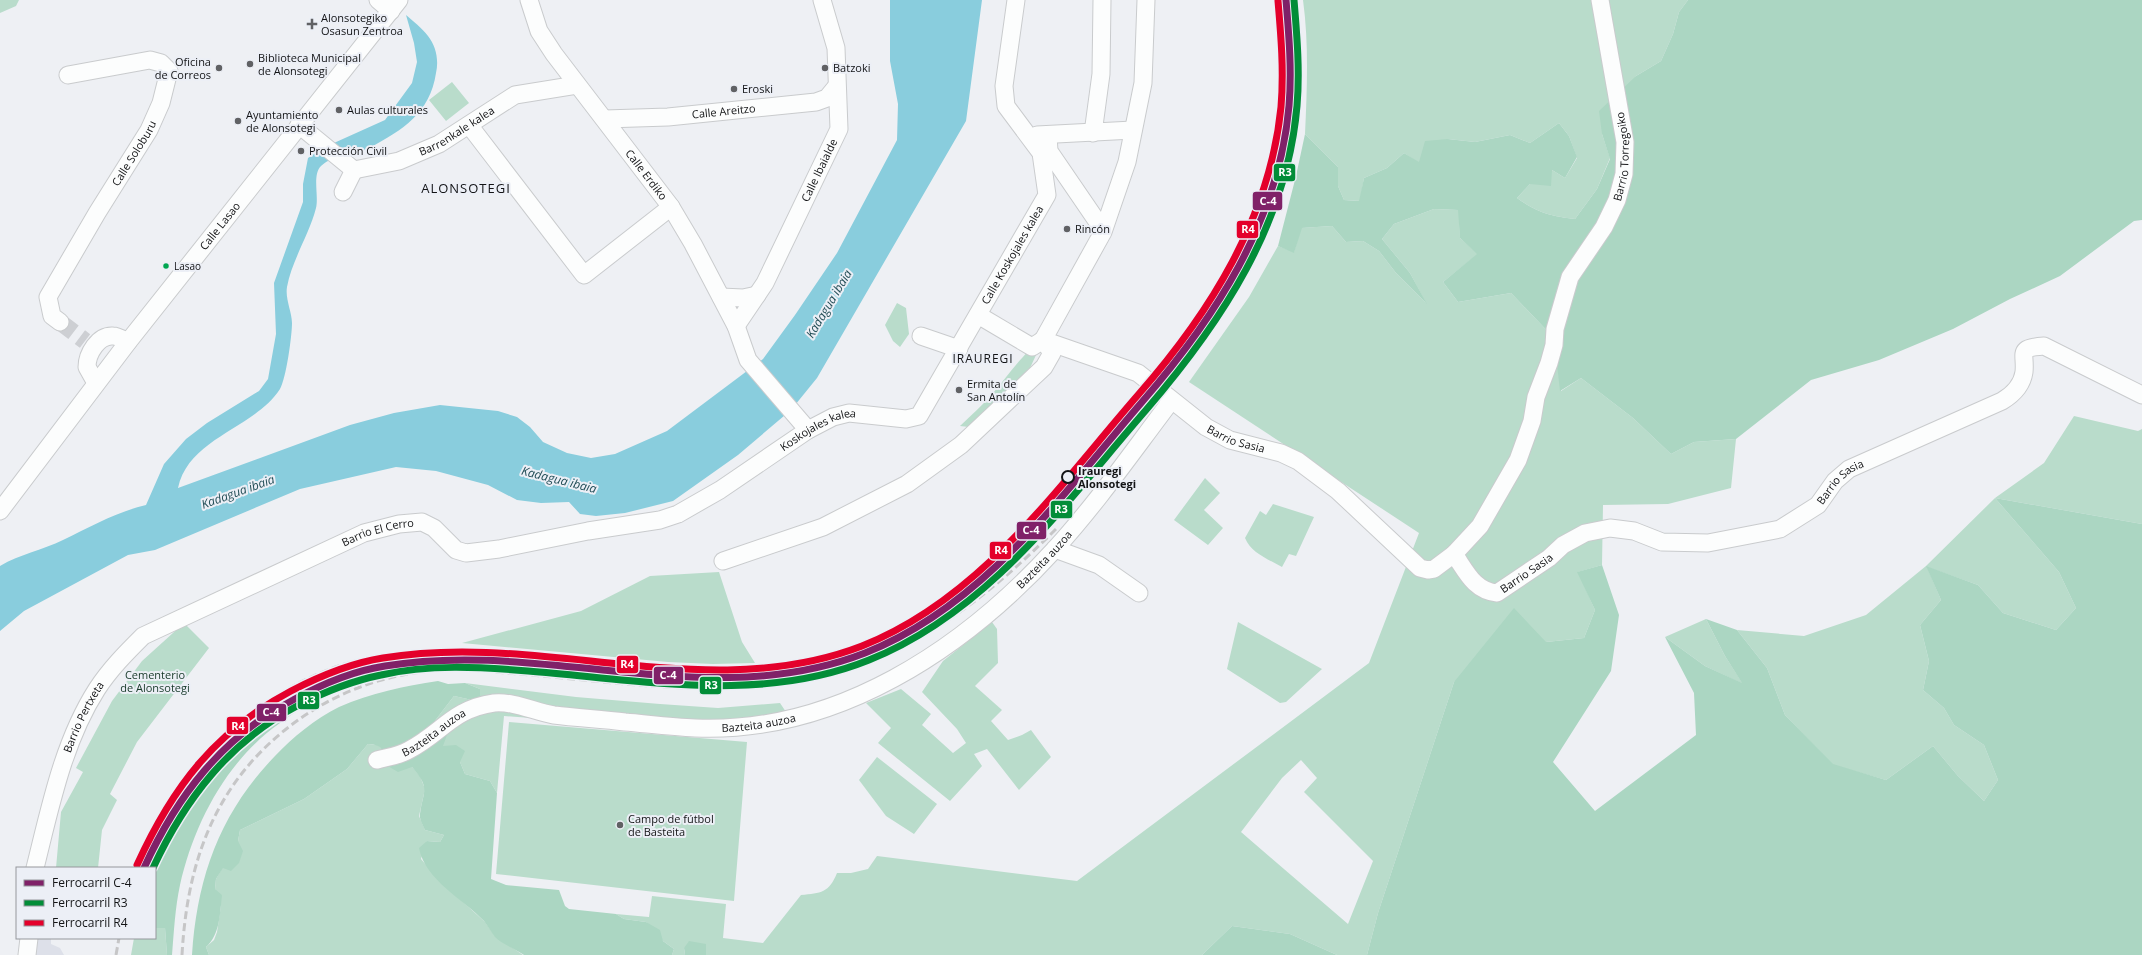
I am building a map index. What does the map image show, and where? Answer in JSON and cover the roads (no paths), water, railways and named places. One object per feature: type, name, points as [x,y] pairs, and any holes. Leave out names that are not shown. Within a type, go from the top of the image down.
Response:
[{"type":"street","name":"Calle Erdiko","points":[[529,0],[540,31],[576,85],[605,119],[671,207],[693,244],[736,326],[748,360],[808,430]]},
{"type":"street","name":"Calle Ibaialde","points":[[736,326],[765,283],[839,130],[836,88],[836,48],[822,0]]},
{"type":"street","name":"Calle Koskojales kalea","points":[[1016,0],[1004,86],[1006,106],[1041,153],[1047,195]]},
{"type":"street","points":[[1094,132],[1101,74],[1102,0]]},
{"type":"street","points":[[978,315],[1032,347],[1043,340],[1103,230],[1127,162],[1142,83],[1146,0]]},
{"type":"street","name":"Barrio Torregoiko","points":[[1570,277],[1604,227],[1617,200],[1624,174],[1625,142],[1600,0]]},
{"type":"street","name":"Calle Lasao","points":[[0,511],[128,342],[298,126],[389,4]]},
{"type":"street","name":"Calle Soloburu","points":[[60,322],[52,316],[48,297],[97,213],[149,130],[161,103],[169,71],[161,63],[150,60],[68,75]]},
{"type":"street","name":"Barrenkale kalea","points":[[354,170],[399,161],[439,144],[515,95],[576,85]]},
{"type":"street","name":"Calle Areitzo","points":[[605,119],[643,119],[816,102],[828,98],[836,88]]},
{"type":"street","points":[[816,102],[826,104],[838,119]]},
{"type":"street","points":[[626,147],[631,132],[643,119]]},
{"type":"street","points":[[469,125],[584,275],[671,207]]},
{"type":"street","points":[[298,126],[354,170],[343,192]]},
{"type":"street","points":[[1027,134],[1048,135],[1133,130]]},
{"type":"street","points":[[1048,135],[1049,151],[1103,230]]},
{"type":"street","name":"Calle Koskojales kalea","points":[[978,315],[1047,195],[1057,181],[1062,179],[1070,181]]},
{"type":"street","name":"Barrio Sasia","points":[[1171,401],[1206,427],[1230,440],[1281,453],[1298,461],[1338,491],[1420,568],[1428,570],[1434,569],[1454,554],[1480,526],[1518,460],[1532,421],[1536,397],[1554,346],[1554,329],[1570,277]]},
{"type":"street","points":[[721,297],[743,298],[757,295]]},
{"type":"street","name":"Koskojales kalea","points":[[660,520],[678,514],[720,490],[808,430],[833,417],[848,413],[906,419],[916,418],[922,412],[978,315]]},
{"type":"street","points":[[96,384],[87,367],[89,344],[112,336],[128,342]]},
{"type":"street","points":[[921,336],[958,349]]},
{"type":"street","points":[[1043,340],[1138,373],[1171,401]]},
{"type":"street","points":[[723,561],[823,527],[907,484],[961,445],[1044,368],[1052,353],[1043,340]]},
{"type":"street","name":"Barrio Sasia","points":[[1454,554],[1471,580],[1480,588],[1489,592],[1497,593],[1549,558],[1563,546],[1586,533],[1610,528],[1634,531],[1662,542],[1708,543],[1780,529],[1818,505],[1835,482],[1849,469],[2002,401],[2015,393],[2024,373],[2024,352],[2030,347],[2044,346],[2142,396]]},
{"type":"street","name":"Bazteita auzoa","points":[[377,760],[409,750],[442,726],[468,710],[497,703],[553,714],[694,728],[740,728],[791,718],[828,708],[889,682],[915,668],[940,651],[1005,598],[1056,549],[1171,401]]},
{"type":"street","name":"Barrio El Cerro","points":[[194,611],[358,536],[399,524],[428,524],[452,548],[466,553],[499,549],[588,531],[660,520]]},
{"type":"street","points":[[1056,549],[1099,565],[1139,593]]},
{"type":"street","name":"Barrio Pertxeta","points":[[35,867],[58,777],[73,737],[96,690],[118,661],[143,636],[194,611]]},
{"type":"street","points":[[27,955],[28,939]]},
{"type":"water","name":"Kadagua ibaia","points":[[890,0],[982,0],[966,121],[817,378],[791,410],[738,455],[673,501],[625,513],[596,516],[580,514],[569,502],[541,503],[517,500],[488,485],[436,471],[396,467],[300,489],[155,550],[128,555],[24,611],[0,631],[0,566],[15,558],[55,543],[114,516],[146,505],[164,464],[186,439],[207,423],[259,391],[268,379],[276,334],[274,283],[303,202],[303,184],[308,158],[325,147],[385,120],[412,83],[417,62],[414,43],[406,15],[428,36],[436,53],[436,73],[433,87],[428,99],[421,110],[404,127],[369,148],[326,162],[318,170],[316,180],[316,208],[289,277],[287,287],[292,329],[286,367],[280,389],[269,403],[255,414],[223,434],[195,457],[184,471],[178,488],[350,425],[394,413],[440,405],[498,411],[517,417],[530,427],[543,442],[567,453],[591,458],[615,454],[667,431],[763,359],[837,253],[897,140],[898,104],[890,61]]},
{"type":"tunnel","points":[[60,322],[85,341]]},
{"type":"railway","points":[[136,867],[152,831],[172,798],[196,766],[223,737],[254,711],[288,689],[306,679],[344,664],[363,659],[407,652],[472,651],[680,669],[728,670],[757,668],[812,660],[866,644],[917,619],[942,603],[986,567],[1026,526],[1156,375],[1208,308],[1241,252],[1267,183],[1281,110],[1283,73],[1282,36],[1278,0]]},
{"type":"railway","points":[[182,955],[184,928],[193,875],[210,826],[222,803],[237,780],[254,759],[271,742],[309,712],[330,700],[374,682],[397,676],[448,670],[489,671],[661,687],[694,688],[760,686],[792,682],[832,673],[869,661],[904,646],[937,627],[968,606],[999,582],[1057,528]]},
{"type":"railway","points":[[116,955],[119,939]]},
{"type":"rail line","name":"C-4","points":[[144,867],[171,817],[187,793],[223,750],[244,732],[293,700],[338,679],[361,671],[385,666],[445,660],[505,661],[686,677],[747,677],[806,670],[865,653],[908,633],[947,607],[984,578],[1018,545],[1081,474],[1169,370],[1218,302],[1239,266],[1257,228],[1272,189],[1283,148],[1289,106],[1290,80],[1286,0]]},
{"type":"rail line","name":"R3","points":[[154,867],[179,819],[195,796],[230,755],[250,737],[273,720],[297,706],[348,684],[370,677],[417,669],[454,667],[700,685],[743,685],[786,682],[828,673],[869,660],[912,639],[952,614],[988,584],[1022,552],[1085,482],[1174,377],[1224,307],[1246,270],[1265,231],[1280,191],[1291,149],[1297,106],[1298,80],[1294,0]]},
{"type":"rail line","name":"R4","points":[[137,865],[165,811],[181,787],[218,743],[240,724],[264,707],[291,691],[324,675],[359,663],[383,658],[443,652],[503,653],[684,669],[744,669],[803,663],[862,646],[905,626],[944,600],[980,570],[1014,538],[1077,467],[1164,364],[1189,331],[1212,297],[1232,262],[1250,225],[1264,187],[1275,148],[1281,107],[1282,80],[1278,1]]},
{"type":"place","name":"Alonsotegiko Osasun Zentroa","points":[[312,24]]},
{"type":"place","name":"Biblioteca Municipal de Alonsotegi","points":[[250,64]]},
{"type":"place","name":"Oficina de Correos","points":[[219,68]]},
{"type":"place","name":"Batzoki","points":[[825,68]]},
{"type":"place","name":"Eroski","points":[[734,89]]},
{"type":"place","name":"Aulas culturales","points":[[339,110]]},
{"type":"place","name":"Ayuntamiento de Alonsotegi","points":[[238,121]]},
{"type":"place","name":"Protección Civil","points":[[301,151]]},
{"type":"place","name":"Rincón","points":[[1067,229]]},
{"type":"place","name":"Lasao","points":[[166,266]]},
{"type":"place","name":"Ermita de San Antolín","points":[[959,390]]},
{"type":"place","name":"Irauregi Alonsotegi","points":[[1068,477]]},
{"type":"place","name":"Campo de fútbol de Basteita","points":[[620,825]]},
{"type":"district","name":"ALONSOTEGI","points":[[466,188]]},
{"type":"district","name":"IRAUREGI","points":[[983,359]]},
{"type":"park label","name":"Cementerio de Alonsotegi","points":[[155,681]]}]
